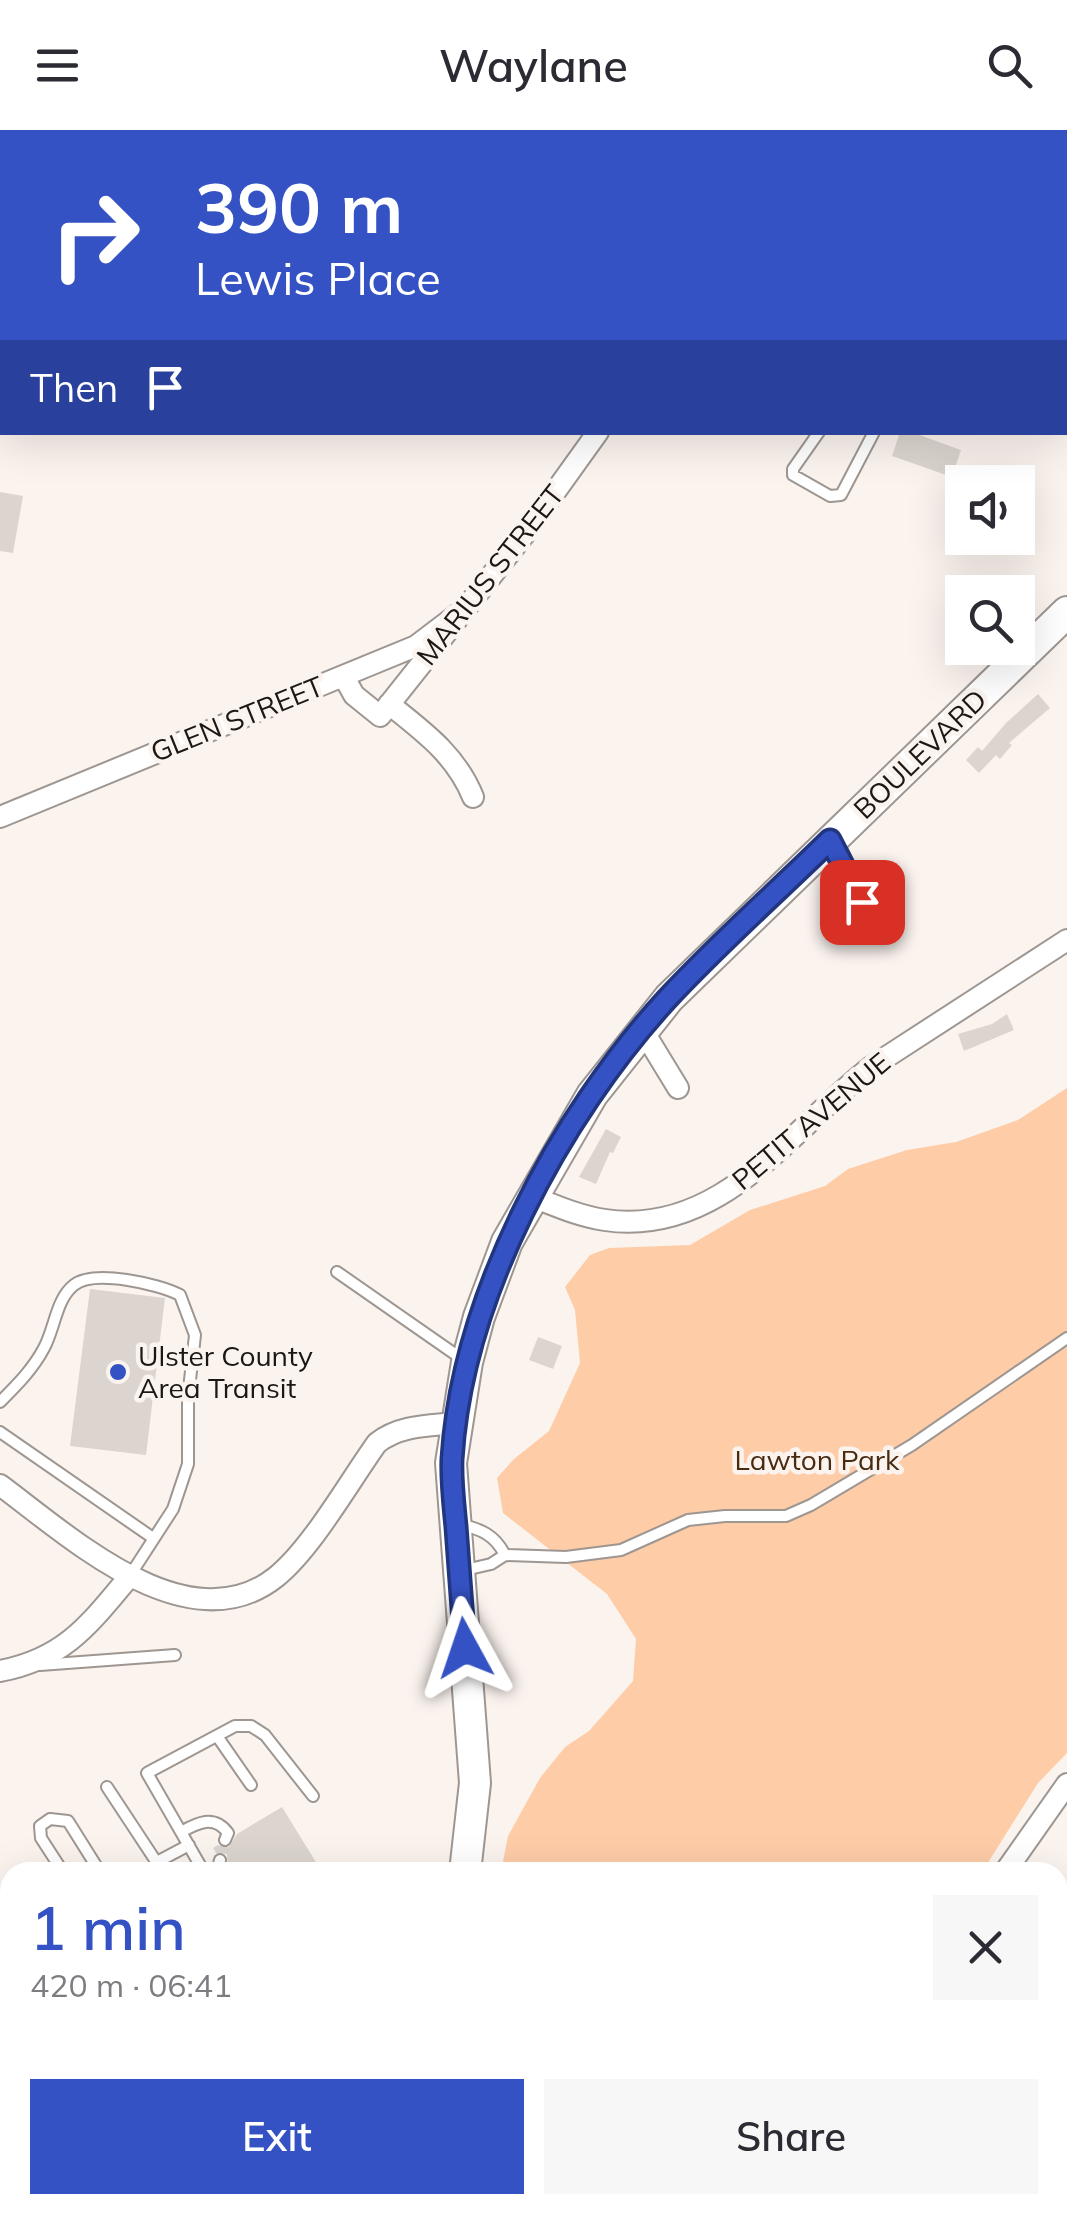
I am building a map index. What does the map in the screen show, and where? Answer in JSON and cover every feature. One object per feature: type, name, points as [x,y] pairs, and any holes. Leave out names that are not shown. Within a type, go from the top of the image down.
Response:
[{"type":"main road","name":"BOULEVARD","points":[[466,1862],[476,1784],[452,1463],[456,1423],[478,1317],[508,1242],[592,1095],[668,998],[1067,612]]},
{"type":"street","name":"MARIUS STREET","points":[[385,710],[527,531],[596,435]]},
{"type":"street","name":"GLEN STREET","points":[[0,816],[416,646],[466,608]]},
{"type":"street","points":[[344,677],[354,695],[385,710],[448,754],[464,776],[472,797]]},
{"type":"street","points":[[830,840],[862,902]]},
{"type":"street","name":"PETIT AVENUE","points":[[531,1196],[577,1214],[608,1220],[652,1222],[701,1205],[737,1186],[758,1169],[871,1066],[1067,940]]},
{"type":"street","points":[[642,1029],[678,1088]]},
{"type":"street","points":[[0,1485],[129,1577],[163,1592],[208,1598],[250,1591],[276,1576],[387,1435],[406,1428],[456,1423]]},
{"type":"street","points":[[0,1670],[29,1665],[52,1655],[89,1625],[129,1577]]},
{"type":"street","points":[[1012,1862],[1067,1784]]},
{"type":"lane","points":[[817,435],[793,475],[830,496],[841,495],[872,435]]},
{"type":"lane","points":[[337,1272],[467,1362]]},
{"type":"lane","points":[[0,1402],[28,1374],[46,1345],[64,1296],[77,1282],[96,1278],[126,1281],[163,1286],[180,1295],[194,1335],[188,1398],[188,1464],[173,1509],[129,1577]]},
{"type":"lane","points":[[459,1571],[491,1564],[506,1555],[566,1557],[622,1550],[688,1520],[786,1516],[812,1505],[912,1445],[1067,1338]]},
{"type":"lane","points":[[0,1432],[153,1538]]},
{"type":"lane","points":[[456,1523],[480,1529],[498,1542],[506,1555]]},
{"type":"lane","points":[[29,1665],[175,1655]]},
{"type":"lane","points":[[198,1862],[147,1773],[235,1726],[252,1726],[266,1735],[313,1796]]},
{"type":"lane","points":[[218,1736],[250,1785]]},
{"type":"lane","points":[[107,1787],[157,1862]]},
{"type":"lane","points":[[57,1862],[41,1838],[40,1826],[50,1819],[68,1821],[94,1862]]},
{"type":"lane","points":[[181,1832],[207,1821],[224,1827],[228,1833],[226,1840]]},
{"type":"lane","points":[[166,1862],[188,1845]]},
{"type":"green space","name":"Lawton Park","points":[[1067,1088],[1067,1753],[1038,1783],[988,1862],[503,1862],[508,1836],[540,1778],[565,1747],[589,1731],[633,1681],[636,1639],[607,1594],[503,1513],[497,1478],[549,1431],[580,1363],[575,1310],[565,1287],[590,1255],[609,1248],[690,1245],[750,1210],[825,1186],[848,1169],[907,1150],[956,1142],[1018,1120]]},
{"type":"building","points":[[899,435],[919,435],[961,450],[956,465],[945,465],[945,475],[892,456]]},
{"type":"building","points":[[0,492],[23,496],[13,553],[0,551]]},
{"type":"building","points":[[1038,694],[1050,708],[1009,743],[1012,745],[1000,759],[996,755],[979,773],[966,760],[978,747],[982,751]]},
{"type":"building","points":[[1007,1014],[1014,1030],[964,1051],[958,1034],[992,1024]]},
{"type":"building","points":[[606,1129],[621,1137],[596,1184],[579,1177]]},
{"type":"building","name":"Ulster County Area Transit","points":[[90,1289],[165,1298],[146,1455],[70,1446]]},
{"type":"building","points":[[538,1337],[562,1346],[553,1369],[529,1360]]},
{"type":"building","points":[[282,1807],[316,1862],[227,1862],[227,1854],[216,1853],[213,1848],[229,1847],[237,1834]]},
{"type":"place","name":"Ulster County Area Transit","points":[[118,1372]]},
{"type":"route","points":[[465,1648],[452,1463],[456,1423],[478,1317],[531,1196],[592,1095],[668,998],[830,840],[862,902]]}]
